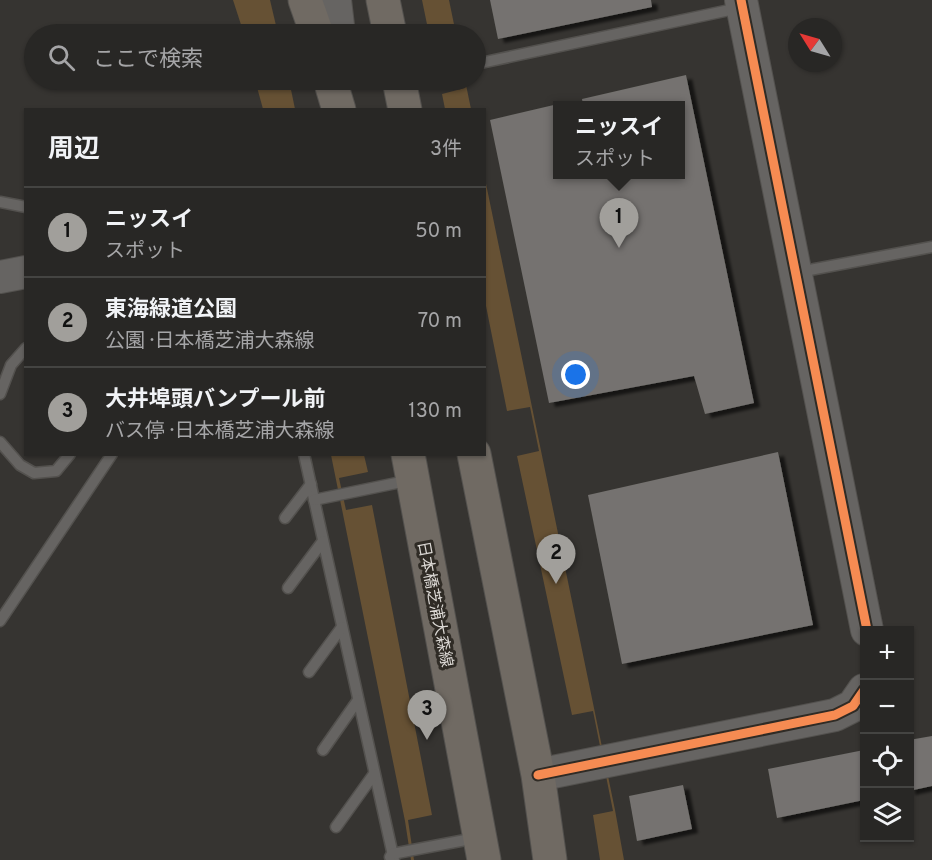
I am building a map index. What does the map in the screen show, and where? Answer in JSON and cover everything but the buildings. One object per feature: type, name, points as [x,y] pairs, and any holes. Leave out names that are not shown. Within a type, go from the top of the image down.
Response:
[{"type":"main road","points":[[305,0],[313,24]]},
{"type":"main road","points":[[383,0],[388,24]]},
{"type":"main road","points":[[333,90],[339,108]]},
{"type":"main road","points":[[401,90],[405,108]]},
{"type":"main road","points":[[474,456],[538,775],[550,860]]},
{"type":"main road","name":"日本橋芝浦大森線","points":[[410,467],[483,848]]},
{"type":"street","points":[[335,0],[338,24]]},
{"type":"street","points":[[742,4],[866,626]]},
{"type":"street","points":[[340,90],[340,108]]},
{"type":"street","points":[[0,277],[24,272]]},
{"type":"street","points":[[538,775],[835,714],[853,706],[860,696]]},
{"type":"lane","points":[[486,61],[742,4]]},
{"type":"lane","points":[[0,202],[24,207]]},
{"type":"lane","points":[[795,272],[932,248]]},
{"type":"lane","points":[[0,394],[11,365],[24,350]]},
{"type":"lane","points":[[0,442],[20,465],[34,473],[56,471],[68,456]]},
{"type":"lane","points":[[0,621],[111,456]]},
{"type":"lane","points":[[304,456],[391,858],[483,848]]},
{"type":"lane","points":[[314,500],[410,467]]},
{"type":"lane","points":[[285,518],[311,484]]},
{"type":"lane","points":[[288,588],[323,541]]},
{"type":"lane","points":[[309,672],[342,627]]},
{"type":"lane","points":[[323,750],[358,700]]},
{"type":"lane","points":[[336,827],[374,774]]},
{"type":"shaded area","points":[[233,0],[270,0],[276,24],[241,24]]},
{"type":"shaded area","points":[[422,0],[449,0],[454,24],[427,24]]},
{"type":"shaded area","points":[[258,90],[291,90],[295,108],[263,108]]},
{"type":"shaded area","points":[[467,90],[471,108],[445,108],[442,94]]},
{"type":"shaded area","points":[[486,184],[624,860],[600,860],[593,815],[613,811],[593,711],[572,715],[517,456],[539,451],[530,407],[507,411],[486,306]]},
{"type":"shaded area","points":[[331,456],[364,456],[368,472],[339,478],[346,510],[372,505],[432,815],[408,820],[414,860],[411,860]]},
{"type":"cycle path","points":[[741,0],[866,626]]},
{"type":"cycle path","points":[[538,775],[835,715],[853,706],[860,696]]},
{"type":"place","name":"ニッスイ","points":[[619,248]]},
{"type":"place","name":"東海緑道公園","points":[[556,584]]},
{"type":"place","name":"大井埠頭バンプール前","points":[[427,740]]}]
